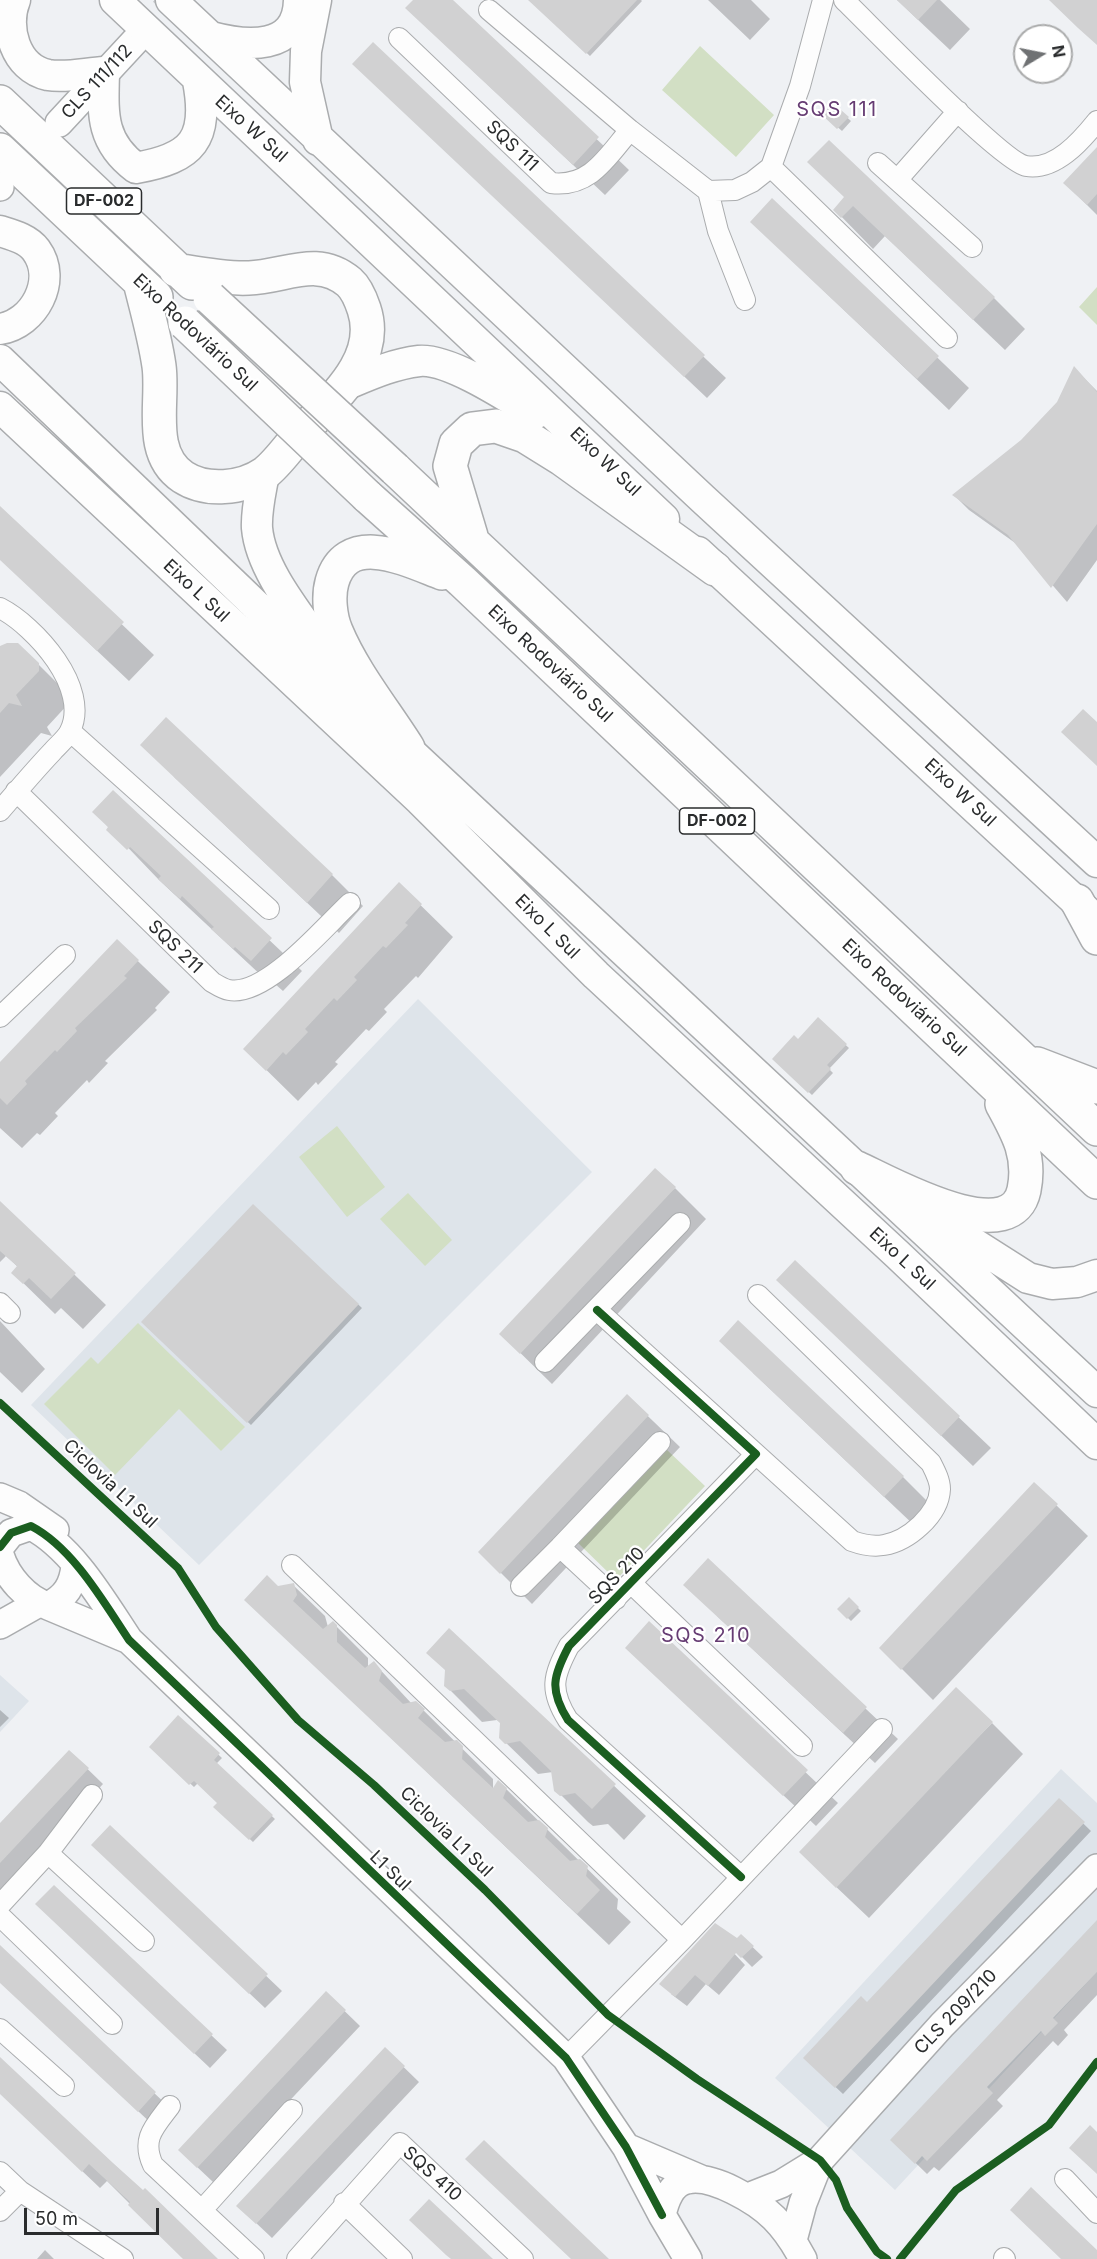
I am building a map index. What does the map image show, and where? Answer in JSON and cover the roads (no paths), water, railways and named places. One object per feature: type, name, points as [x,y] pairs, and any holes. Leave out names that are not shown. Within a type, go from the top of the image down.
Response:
[{"type":"highway","name":"Eixo Rodoviário Sul","points":[[0,102],[177,270],[471,538],[1092,1124]]},
{"type":"highway","name":"Eixo Rodoviário Sul","points":[[0,150],[367,496],[462,581],[1097,1182]]},
{"type":"highway","points":[[140,282],[160,369],[160,430],[168,462],[181,476],[198,485],[218,488],[264,473],[345,385],[362,360],[367,337],[366,315],[360,297],[350,283],[336,273],[319,267],[302,267],[250,278],[177,270]]},
{"type":"highway","points":[[471,538],[450,466],[456,444],[472,429],[496,426],[525,436],[562,459],[715,569]]},
{"type":"highway","points":[[408,748],[335,629],[329,592],[336,569],[353,555],[370,551],[396,555],[462,581]]},
{"type":"highway","points":[[1087,911],[1097,938]]},
{"type":"highway","points":[[1024,1059],[1097,1087]]},
{"type":"highway","points":[[856,1168],[962,1212],[986,1217],[1008,1212],[1023,1197],[1028,1172],[1022,1139],[986,1076]]},
{"type":"main road","points":[[15,0],[9,15],[11,37],[31,68],[48,75],[104,72],[103,107],[108,137],[120,156],[136,168],[165,163],[183,152],[197,136],[203,109],[198,81]]},
{"type":"main road","name":"Eixo W Sul","points":[[115,0],[198,81],[590,447],[715,569],[1087,911]]},
{"type":"main road","name":"Eixo W Sul","points":[[171,0],[318,140],[1097,862]]},
{"type":"main road","points":[[211,37],[237,44],[261,45],[280,38],[294,22],[299,0]]},
{"type":"main road","points":[[316,0],[306,51],[305,82],[318,140]]},
{"type":"main road","points":[[0,231],[19,237],[36,249],[43,265],[43,288],[34,308],[22,321],[0,329]]},
{"type":"main road","name":"Eixo L Sul","points":[[0,360],[362,707],[1097,1392]]},
{"type":"main road","points":[[345,385],[382,370],[421,361],[454,369],[491,387],[590,447]]},
{"type":"main road","name":"Eixo L Sul","points":[[0,407],[420,800],[596,975],[890,1247],[1097,1444]]},
{"type":"main road","points":[[0,428],[31,435]]},
{"type":"main road","points":[[264,473],[257,527],[261,549],[270,570],[362,707]]},
{"type":"main road","points":[[898,1206],[972,1243],[1028,1278],[1052,1284],[1077,1282],[1097,1275]]},
{"type":"street","points":[[708,191],[735,190],[752,182],[771,167],[800,86],[823,0]]},
{"type":"street","points":[[844,0],[1007,156],[1026,166],[1046,164],[1064,155],[1097,122]]},
{"type":"street","points":[[489,10],[630,130],[708,191],[718,231],[745,300]]},
{"type":"street","name":"SQS 111","points":[[399,38],[551,183],[566,185],[583,180],[593,173],[630,130]]},
{"type":"street","name":"CLS 111/112","points":[[59,123],[135,40]]},
{"type":"street","points":[[898,179],[958,111]]},
{"type":"street","points":[[878,163],[972,247]]},
{"type":"street","points":[[771,167],[947,338]]},
{"type":"street","points":[[0,608],[28,629],[56,659],[71,684],[75,709],[70,731],[0,811]]},
{"type":"street","points":[[70,731],[269,909]]},
{"type":"street","name":"SQS 211","points":[[16,791],[212,982],[230,990],[249,988],[268,980],[350,903]]},
{"type":"street","points":[[0,1017],[65,955]]},
{"type":"street","points":[[545,1362],[680,1223]]},
{"type":"street","points":[[597,1310],[852,1541],[868,1546],[886,1545],[902,1539],[927,1519],[936,1505],[940,1489],[931,1463],[758,1295]]},
{"type":"street","points":[[521,1586],[660,1442]]},
{"type":"street","name":"SQS 210","points":[[741,1877],[568,1720],[558,1704],[554,1688],[557,1669],[569,1646],[756,1454]]},
{"type":"street","points":[[0,1497],[19,1505],[63,1535],[90,1568],[94,1588]]},
{"type":"street","points":[[0,1504],[46,1534],[75,1566],[74,1579],[68,1591],[59,1600],[43,1604],[0,1625]]},
{"type":"street","points":[[31,1526],[11,1533],[1,1558],[22,1589],[43,1604]]},
{"type":"street","name":"SQS 210","points":[[560,1547],[616,1599]]},
{"type":"street","points":[[292,1565],[682,1940]]},
{"type":"street","name":"L1 Sul","points":[[75,1566],[94,1588],[129,1640],[566,2058],[626,2147],[688,2259]]},
{"type":"street","name":"SQS 210","points":[[631,1583],[802,1746]]},
{"type":"street","name":"L1 Sul","points":[[43,1604],[129,1640]]},
{"type":"street","points":[[566,2058],[682,1940],[882,1729]]},
{"type":"street","points":[[0,1905],[48,1853],[92,1795]]},
{"type":"street","points":[[48,1853],[144,1941]]},
{"type":"street","name":"CLS 209/210","points":[[748,2197],[781,2184],[820,2160],[942,2025],[1097,1868]]},
{"type":"street","points":[[0,1916],[111,2024]]},
{"type":"street","points":[[0,2029],[64,2086]]},
{"type":"street","points":[[170,2106],[150,2131],[147,2153],[153,2165],[254,2259]]},
{"type":"street","points":[[202,2210],[292,2110]]},
{"type":"street","name":"SQS 410","points":[[297,2259],[400,2143],[523,2259]]},
{"type":"street","points":[[626,2147],[748,2197],[772,2216],[798,2249]]},
{"type":"street","name":"CLS 209/210","points":[[798,2249],[803,2203],[820,2160]]},
{"type":"street","points":[[0,2172],[20,2192],[82,2229],[123,2259]]},
{"type":"street","points":[[662,2215],[665,2201],[674,2188],[685,2180],[701,2179]]},
{"type":"street","points":[[1065,2179],[1097,2213]]},
{"type":"street","points":[[0,2211],[20,2192]]},
{"type":"street","points":[[345,2203],[402,2259]]},
{"type":"street","points":[[803,2203],[814,2259]]},
{"type":"tunnel","points":[[135,41],[173,0]]},
{"type":"district","name":"SQS 111","points":[[837,110]]},
{"type":"district","name":"SQS 210","points":[[706,1636]]}]
